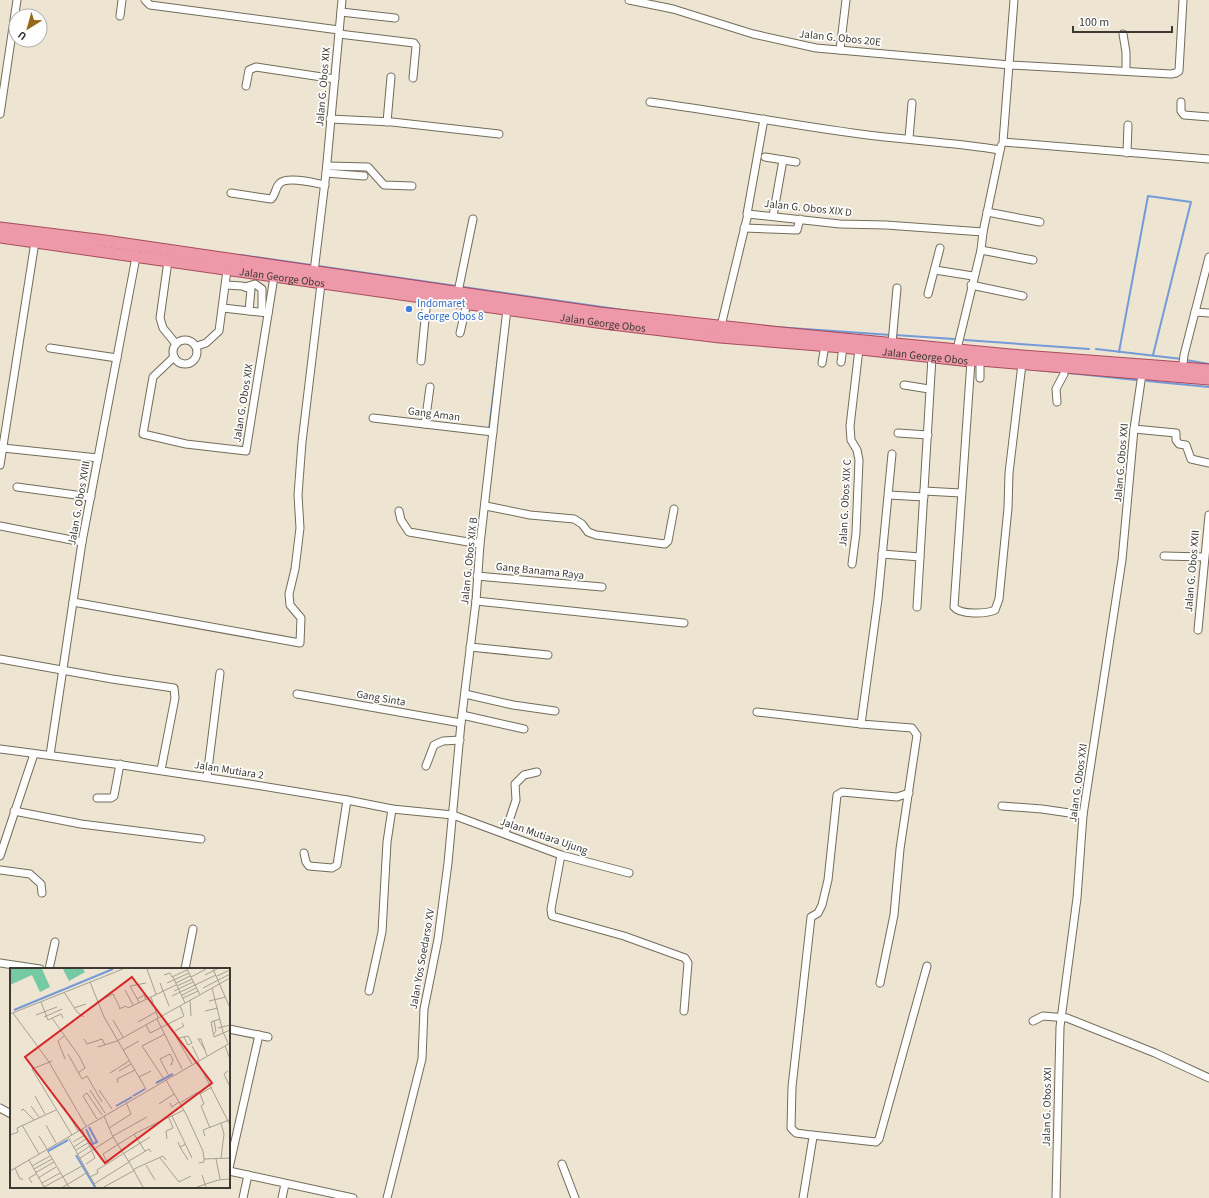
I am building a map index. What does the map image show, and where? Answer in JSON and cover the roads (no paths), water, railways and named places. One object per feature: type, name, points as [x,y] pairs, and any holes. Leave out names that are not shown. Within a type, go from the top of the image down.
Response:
[{"type":"main road","name":"Jalan George Obos","points":[[0,228],[105,241],[599,313],[1010,355],[1209,370]]},
{"type":"main road","name":"Jalan George Obos","points":[[0,237],[136,257],[168,265],[227,270],[274,280],[321,287],[428,298],[720,337],[825,345],[976,361],[1142,374],[1182,369],[1209,379]]},
{"type":"street","points":[[0,114],[17,0]]},
{"type":"street","points":[[120,16],[122,0]]},
{"type":"street","points":[[145,0],[150,5],[414,43],[416,46],[413,78]]},
{"type":"street","name":"Jalan G. Obos XIX","points":[[314,272],[325,185],[342,0]]},
{"type":"street","name":"Jalan G. Obos 20E","points":[[629,0],[673,9],[777,40],[816,48],[1010,65],[1176,73],[1178,70],[1183,0]]},
{"type":"street","points":[[840,50],[846,0]]},
{"type":"street","points":[[957,349],[973,276],[981,250],[982,232],[1003,142],[1014,0]]},
{"type":"street","points":[[341,12],[395,18]]},
{"type":"street","points":[[1123,34],[1126,52],[1126,71]]},
{"type":"street","points":[[246,86],[249,70],[256,67],[334,79]]},
{"type":"street","points":[[387,122],[391,77]]},
{"type":"street","points":[[650,102],[877,136],[909,138],[1000,150]]},
{"type":"street","points":[[1181,102],[1181,111],[1184,115],[1209,117]]},
{"type":"street","points":[[909,138],[912,104]]},
{"type":"street","points":[[330,119],[387,122],[499,134]]},
{"type":"street","points":[[721,326],[747,214],[764,119]]},
{"type":"street","points":[[1127,153],[1128,125]]},
{"type":"street","points":[[1003,142],[1209,159]]},
{"type":"street","points":[[765,157],[796,162]]},
{"type":"street","points":[[773,216],[783,160]]},
{"type":"street","points":[[326,169],[368,167],[384,185],[412,186]]},
{"type":"street","points":[[326,169],[364,176]]},
{"type":"street","points":[[231,193],[271,199],[274,196],[278,184],[283,181],[290,180],[325,185]]},
{"type":"street","points":[[987,212],[1040,222]]},
{"type":"street","name":"Jalan G. Obos XIX D","points":[[747,214],[840,224],[886,225],[982,232]]},
{"type":"street","points":[[458,292],[472,219]]},
{"type":"street","points":[[744,228],[798,230],[800,219]]},
{"type":"street","points":[[0,466],[34,242]]},
{"type":"street","points":[[928,294],[940,248]]},
{"type":"street","points":[[981,250],[1033,260]]},
{"type":"street","name":"Jalan G. Obos XVIII","points":[[50,755],[82,542],[136,257]]},
{"type":"street","points":[[1182,369],[1195,312],[1206,278],[1209,257]]},
{"type":"street","points":[[168,265],[160,318],[163,328],[176,344]]},
{"type":"street","points":[[197,346],[206,343],[219,331],[227,270]]},
{"type":"street","points":[[935,270],[973,276]]},
{"type":"street","name":"Jalan G. Obos XIX","points":[[174,357],[153,377],[143,433],[145,436],[186,444],[246,451],[265,313],[274,280]]},
{"type":"street","points":[[223,308],[265,313],[262,289],[255,284],[245,287]]},
{"type":"street","points":[[226,285],[245,287],[251,290],[249,311]]},
{"type":"street","points":[[971,285],[1023,296]]},
{"type":"street","points":[[73,602],[300,643],[301,618],[290,605],[289,594],[295,569],[300,528],[298,495],[321,287]]},
{"type":"street","points":[[892,343],[897,288]]},
{"type":"street","points":[[421,361],[428,298]]},
{"type":"street","points":[[460,333],[467,303]]},
{"type":"street","name":"Jalan G. Obos XIX B","points":[[453,815],[461,723],[476,601],[480,544],[486,506],[507,309]]},
{"type":"street","points":[[1195,312],[1209,313]]},
{"type":"street","points":[[184,339],[194,342],[197,346],[197,356],[191,363],[181,364],[174,357],[173,350],[176,344],[184,339]]},
{"type":"street","points":[[822,364],[825,345]]},
{"type":"street","points":[[841,362],[843,347]]},
{"type":"street","points":[[50,348],[117,358]]},
{"type":"street","name":"Jalan G. Obos XIX C","points":[[852,564],[856,527],[859,467],[858,454],[851,440],[850,426],[859,349]]},
{"type":"street","points":[[917,607],[932,357]]},
{"type":"street","points":[[976,361],[980,378]]},
{"type":"street","points":[[976,361],[961,493],[954,607],[960,611],[990,612],[997,606],[1000,592],[1008,508],[1008,473],[1022,364]]},
{"type":"street","points":[[1209,364],[1209,370]]},
{"type":"street","points":[[1057,402],[1056,389],[1064,374],[1064,368]]},
{"type":"street","name":"Jalan G. Obos XXI","points":[[1056,1198],[1061,1017],[1077,898],[1083,815],[1122,560],[1134,429],[1142,374]]},
{"type":"street","points":[[904,385],[929,389]]},
{"type":"street","points":[[425,424],[430,387]]},
{"type":"street","name":"Gang Aman","points":[[373,418],[493,432]]},
{"type":"street","points":[[1134,429],[1176,433],[1176,440],[1179,444],[1186,445],[1191,459],[1209,463]]},
{"type":"street","points":[[898,433],[928,435]]},
{"type":"street","points":[[3,448],[98,458]]},
{"type":"street","points":[[861,724],[878,599],[892,454]]},
{"type":"street","points":[[17,487],[91,497]]},
{"type":"street","points":[[889,495],[961,493]]},
{"type":"street","points":[[486,506],[530,514],[574,519],[582,524],[588,532],[596,535],[665,544],[668,541],[674,509]]},
{"type":"street","points":[[399,511],[401,520],[408,532],[480,544]]},
{"type":"street","name":"Jalan G. Obos XXII","points":[[1198,630],[1209,515]]},
{"type":"street","points":[[0,526],[82,542]]},
{"type":"street","points":[[882,554],[920,557]]},
{"type":"street","points":[[1164,556],[1204,557]]},
{"type":"street","name":"Gang Banama Raya","points":[[477,576],[602,588]]},
{"type":"street","points":[[476,601],[684,623]]},
{"type":"street","points":[[470,647],[548,655]]},
{"type":"street","points":[[0,659],[174,688],[175,698],[161,770]]},
{"type":"street","points":[[208,777],[220,673]]},
{"type":"street","name":"Gang Sinta","points":[[297,694],[461,723]]},
{"type":"street","points":[[465,694],[513,705],[555,711]]},
{"type":"street","points":[[757,712],[861,724],[904,727],[912,728],[916,731],[916,744],[910,793],[900,849],[894,915],[880,983]]},
{"type":"street","points":[[462,715],[524,729]]},
{"type":"street","points":[[426,766],[434,745],[444,741],[460,740]]},
{"type":"street","name":"Jalan Mutiara 2","points":[[0,750],[120,764],[208,777],[392,809],[453,815]]},
{"type":"street","points":[[0,856],[34,754]]},
{"type":"street","points":[[97,798],[111,798],[114,796],[120,764]]},
{"type":"street","points":[[505,833],[516,800],[515,784],[524,775],[537,772]]},
{"type":"street","points":[[910,793],[898,797],[842,792],[837,795],[828,880],[824,899],[820,911],[811,917],[792,1087],[791,1128],[796,1133],[876,1142],[879,1139],[927,966]]},
{"type":"street","points":[[304,853],[306,862],[309,866],[332,868],[337,866],[347,800]]},
{"type":"street","points":[[1002,806],[1042,809],[1083,815]]},
{"type":"street","points":[[369,991],[382,932],[388,842],[392,809]]},
{"type":"street","points":[[14,811],[81,824],[202,839]]},
{"type":"street","name":"Jalan Mutiara Ujung","points":[[453,815],[561,855],[629,873]]},
{"type":"street","name":"Jalan Yos Soedarso XV","points":[[387,1198],[422,1059],[424,1009],[438,939],[453,815]]},
{"type":"street","points":[[561,855],[551,909],[552,916],[624,936],[685,958],[688,963],[684,1011]]},
{"type":"street","points":[[0,870],[30,874],[41,884],[42,893]]},
{"type":"street","points":[[185,968],[193,929]]},
{"type":"street","points":[[49,968],[55,942]]},
{"type":"street","points":[[0,963],[30,968]]},
{"type":"street","points":[[1033,1021],[1043,1016],[1061,1017],[1155,1053],[1209,1078]]},
{"type":"street","points":[[230,1029],[268,1037]]},
{"type":"street","points":[[230,1165],[258,1035]]},
{"type":"street","points":[[0,1108],[10,1113]]},
{"type":"street","points":[[803,1198],[812,1135]]},
{"type":"street","points":[[562,1164],[575,1198]]},
{"type":"street","points":[[230,1170],[285,1184],[354,1198]]},
{"type":"street","points":[[243,1198],[248,1175]]},
{"type":"street","points":[[282,1198],[285,1184]]},
{"type":"waterway","points":[[1119,352],[1148,196],[1191,202],[1153,355]]},
{"type":"waterway","points":[[241,255],[644,313]]},
{"type":"waterway","points":[[776,327],[891,335]]},
{"type":"waterway","points":[[489,429],[501,334]]},
{"type":"waterway","points":[[895,335],[954,339]]},
{"type":"waterway","points":[[965,340],[1089,349]]},
{"type":"waterway","points":[[1096,349],[1182,359]]},
{"type":"waterway","points":[[1186,360],[1209,364]]},
{"type":"waterway","points":[[1036,370],[1059,372]]},
{"type":"waterway","points":[[1069,373],[1136,380]]},
{"type":"waterway","points":[[1147,381],[1209,387]]},
{"type":"place","name":"Indomaret George Obos 8","points":[[409,309]]}]
